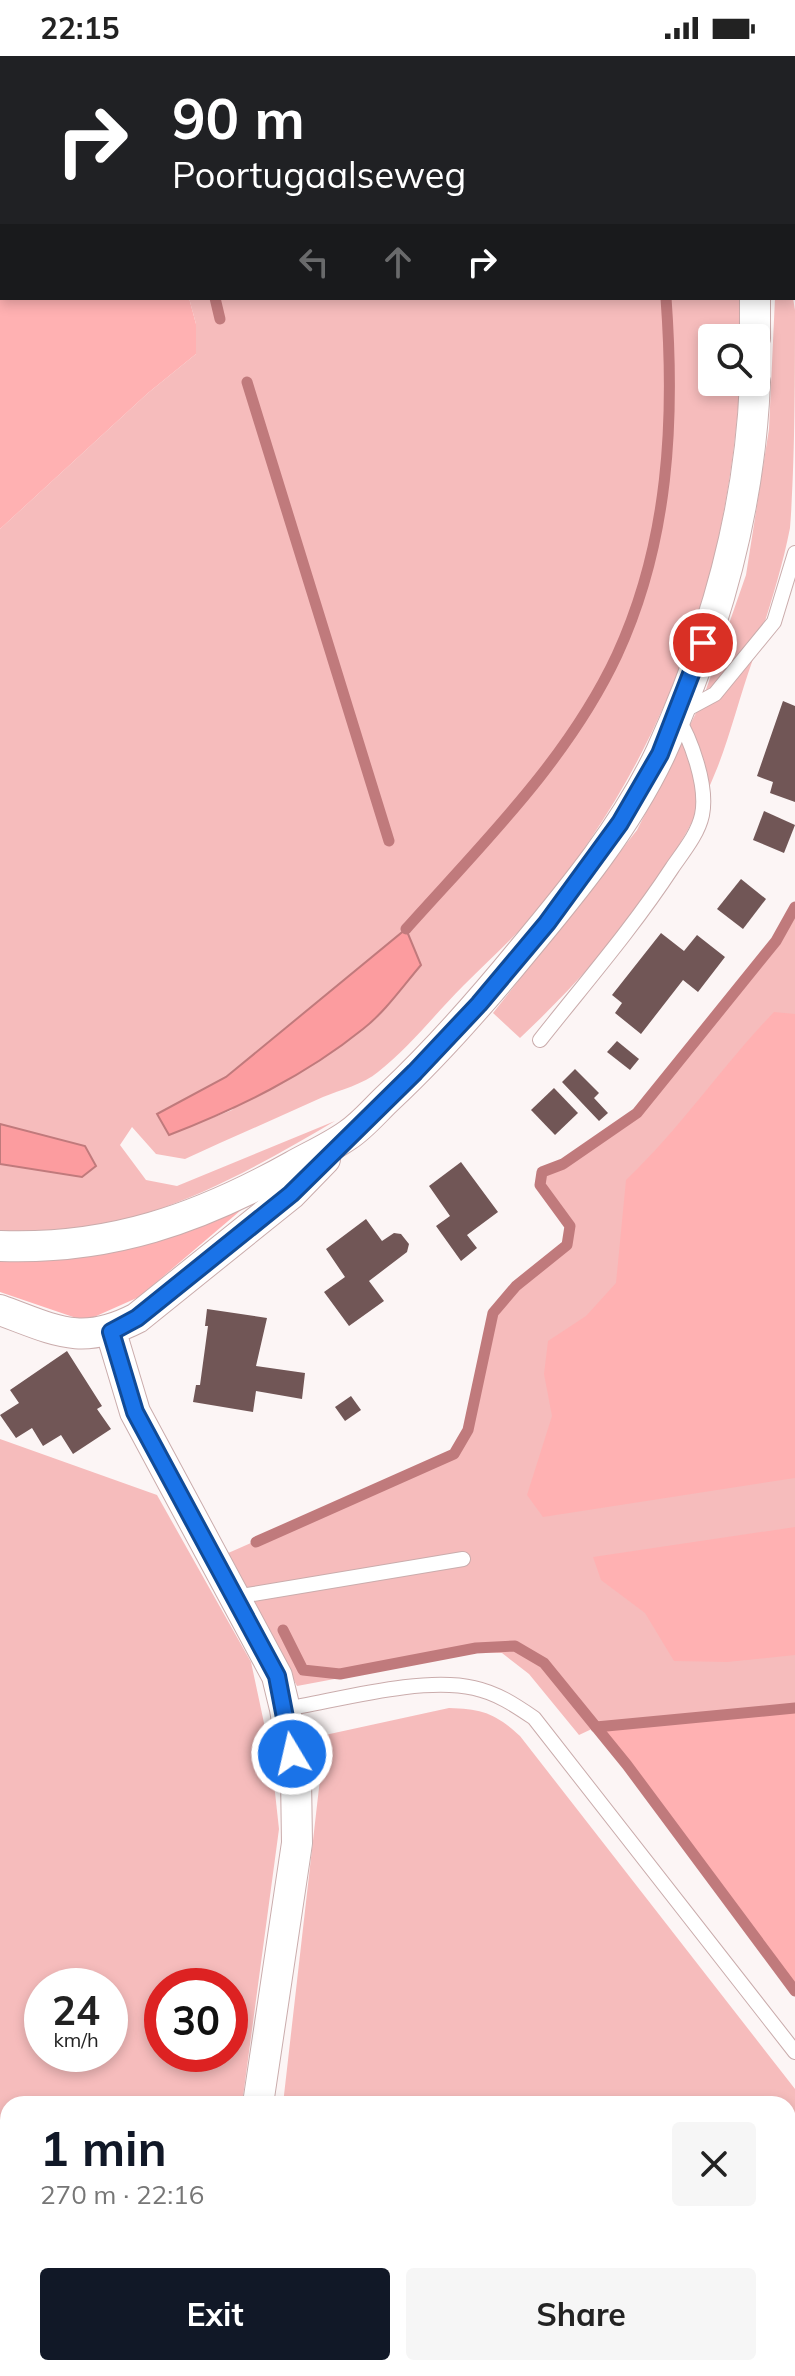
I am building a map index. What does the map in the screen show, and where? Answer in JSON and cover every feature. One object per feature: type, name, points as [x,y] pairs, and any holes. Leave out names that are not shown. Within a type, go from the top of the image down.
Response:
[{"type":"street","points":[[755,300],[755,324]]},
{"type":"street","points":[[0,1310],[61,1332],[86,1335],[111,1332],[137,1318],[291,1194],[458,1027],[547,923],[620,823],[660,754],[676,715],[723,583],[741,514],[751,448],[754,396]]},
{"type":"street","points":[[0,1246],[42,1248],[108,1240],[173,1224],[257,1186],[349,1135]]},
{"type":"street","points":[[111,1332],[135,1412],[277,1676],[285,1709],[296,1777],[297,1843],[259,2096]]},
{"type":"lane","points":[[540,1040],[646,908],[693,838],[703,814],[700,785],[692,740],[676,715],[715,694],[774,622],[795,553]]},
{"type":"lane","points":[[235,1597],[463,1559]]},
{"type":"lane","points":[[285,1709],[426,1684],[473,1687],[506,1699],[534,1718],[795,2052]]},
{"type":"shaded area","points":[[0,300],[190,300],[196,324],[196,354],[148,393],[0,529]]},
{"type":"shaded area","points":[[190,300],[743,300],[742,324],[698,324],[698,396],[739,396],[721,528],[681,664],[653,730],[620,793],[580,854],[535,913],[400,1052],[366,1080],[185,1159],[156,1154],[132,1127],[120,1145],[146,1180],[177,1186],[335,1121],[217,1185],[133,1217],[90,1227],[46,1232],[0,1231],[0,1164],[82,1177],[85,1146],[0,1124],[0,529],[148,393],[196,354],[196,324]],"holes":[[[406,930],[232,1110],[169,1135],[158,1114],[226,1077]]]},
{"type":"shaded area","points":[[775,300],[793,300],[794,448],[790,528],[773,596],[723,753],[701,804],[659,878],[607,946],[520,1038],[493,1013],[637,830],[702,701],[746,575],[769,429]]},
{"type":"shaded area","points":[[795,907],[795,1708],[596,1727],[579,1735],[529,1674],[502,1653],[479,1652],[297,1686],[226,1554],[454,1454],[468,1430],[493,1313],[516,1286],[567,1245],[570,1226],[540,1185],[542,1172],[563,1163],[637,1113],[776,941]]},
{"type":"shaded area","points":[[406,929],[421,965],[371,1022],[341,1046],[294,1076],[220,1114],[169,1135],[157,1114],[226,1077]]},
{"type":"shaded area","points":[[774,1012],[795,1014],[795,1478],[543,1517],[527,1495],[552,1416],[544,1374],[548,1341],[586,1316],[616,1283],[626,1180]]},
{"type":"shaded area","points":[[0,1124],[85,1146],[96,1166],[82,1177],[0,1164]]},
{"type":"shaded area","points":[[288,1170],[139,1297],[85,1321],[0,1292],[0,1254],[45,1259]]},
{"type":"shaded area","points":[[0,1439],[157,1495],[251,1662],[271,1756],[279,1829],[248,2059],[248,1968],[144,1968],[144,2072],[246,2072],[243,2096],[0,2096]]},
{"type":"shaded area","points":[[795,1527],[795,1655],[727,1662],[674,1661],[645,1613],[601,1580],[593,1557]]},
{"type":"shaded area","points":[[449,1708],[488,1714],[503,1722],[520,1736],[795,2089],[795,2096],[284,2096],[325,1735]]},
{"type":"shaded area","points":[[795,1709],[795,1991],[596,1727]]},
{"type":"building","points":[[783,701],[795,706],[795,802],[770,793],[773,782],[757,776]]},
{"type":"building","points":[[764,811],[795,825],[784,853],[753,840]]},
{"type":"building","points":[[741,879],[766,899],[743,929],[717,909]]},
{"type":"building","points":[[661,933],[684,951],[697,935],[725,957],[698,992],[683,980],[641,1034],[615,1013],[622,1003],[612,995]]},
{"type":"building","points":[[617,1041],[639,1059],[630,1070],[607,1052]]},
{"type":"building","points":[[575,1069],[599,1093],[594,1098],[608,1113],[599,1121],[562,1082]]},
{"type":"building","points":[[554,1088],[578,1113],[555,1135],[531,1110]]},
{"type":"building","points":[[461,1162],[498,1212],[467,1235],[477,1248],[461,1261],[436,1226],[450,1216],[429,1186]]},
{"type":"building","points":[[366,1219],[382,1241],[394,1233],[401,1234],[409,1244],[407,1252],[369,1281],[384,1301],[349,1326],[324,1292],[345,1277],[326,1249]]},
{"type":"building","points":[[207,1309],[267,1318],[256,1366],[305,1373],[302,1399],[256,1391],[253,1412],[193,1402],[196,1385],[200,1385],[208,1326],[205,1326]]},
{"type":"building","points":[[67,1351],[102,1406],[97,1409],[111,1429],[73,1454],[61,1435],[43,1446],[32,1428],[16,1438],[0,1415],[19,1403],[10,1390]]},
{"type":"building","points":[[351,1396],[361,1410],[345,1421],[335,1407]]},
{"type":"waterway","points":[[215,300],[220,319]]},
{"type":"waterway","points":[[406,929],[493,833],[548,766],[574,730],[617,655],[648,569],[658,525],[668,435],[666,300]]},
{"type":"waterway","points":[[247,382],[389,841]]},
{"type":"waterway","points":[[256,1542],[454,1454],[468,1430],[493,1313],[516,1286],[567,1245],[570,1226],[540,1185],[542,1172],[563,1164],[637,1113],[776,941],[795,907]]},
{"type":"waterway","points":[[283,1630],[303,1670],[340,1674],[476,1648],[515,1646],[544,1663],[627,1765],[795,1991]]},
{"type":"waterway","points":[[596,1727],[795,1708]]},
{"type":"route","points":[[292,1754],[277,1676],[135,1412],[111,1332],[137,1318],[291,1194],[479,1004],[547,923],[620,823],[660,754],[703,643]]}]
